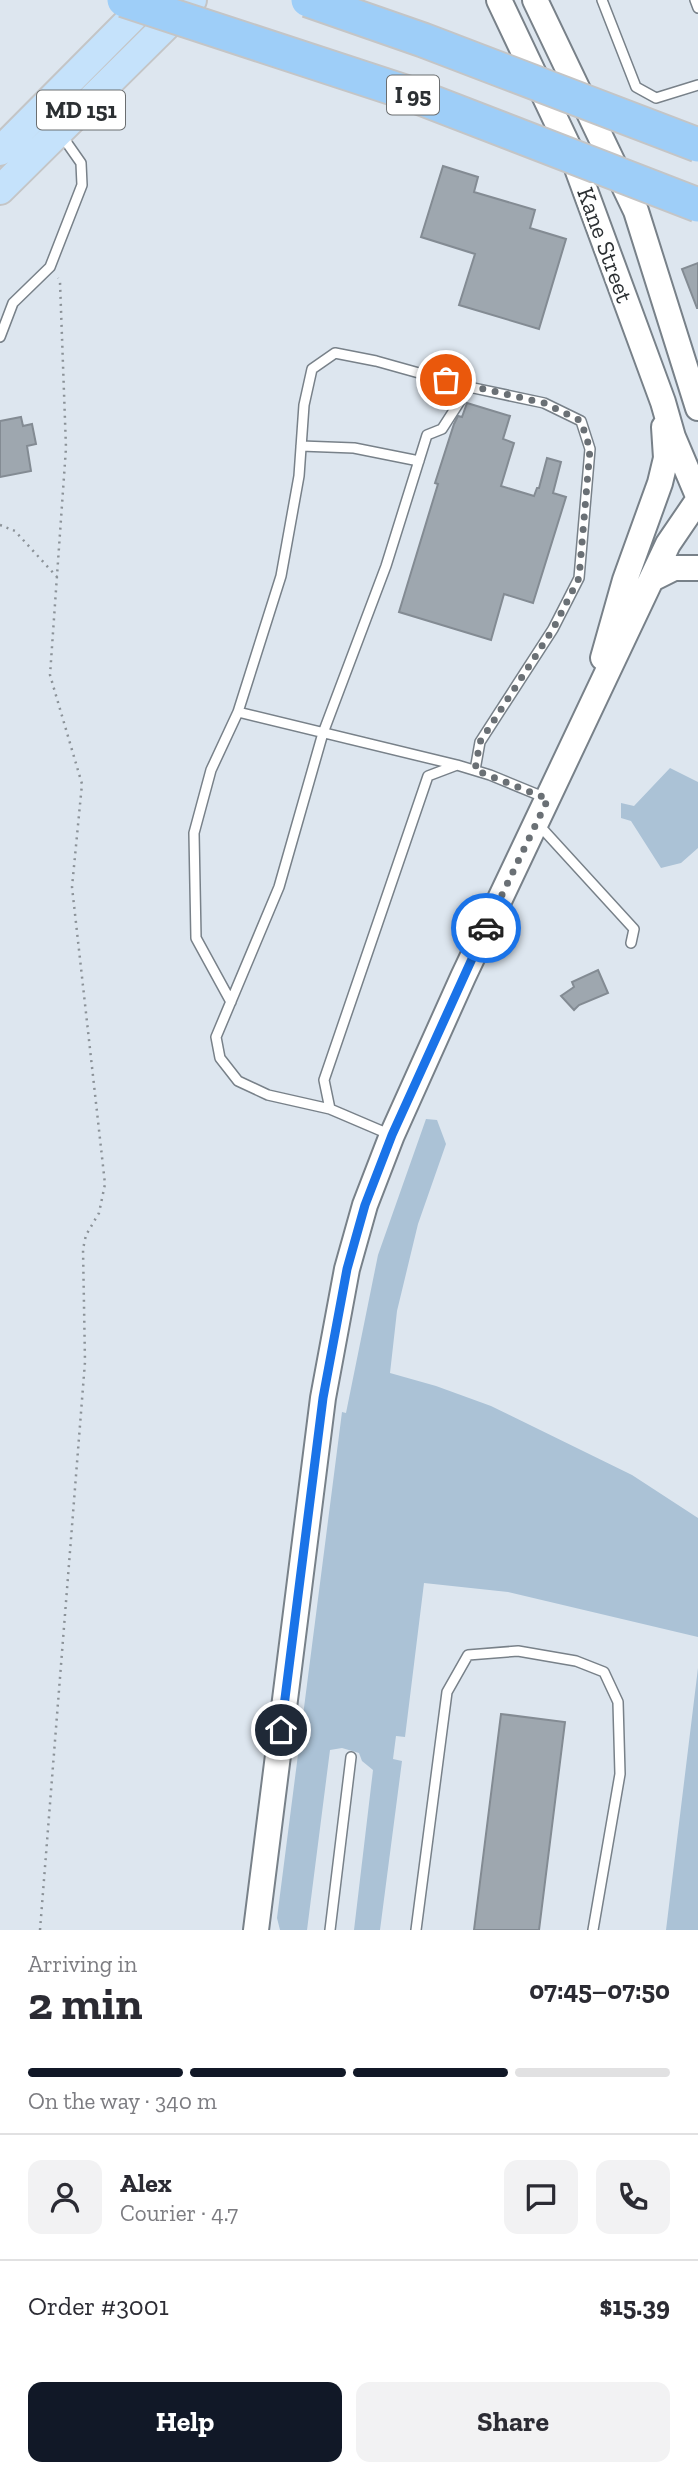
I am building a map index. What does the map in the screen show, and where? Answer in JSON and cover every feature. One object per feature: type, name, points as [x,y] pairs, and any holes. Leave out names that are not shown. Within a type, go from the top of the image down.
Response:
[{"type":"highway","name":"I 95","points":[[124,0],[408,93],[698,205]]},
{"type":"highway","name":"I 95","points":[[307,0],[423,40],[698,145]]},
{"type":"main road","name":"MD 151","points":[[0,151],[150,0]]},
{"type":"main road","name":"MD 151","points":[[0,190],[192,0]]},
{"type":"main road","name":"Kane Street","points":[[499,0],[571,152],[663,402],[673,437],[698,498]]},
{"type":"main road","name":"Kane Street","points":[[535,0],[636,211],[698,408]]},
{"type":"main road","points":[[590,710],[615,613],[666,458],[663,402]]},
{"type":"main road","points":[[642,537],[651,519],[664,504],[677,499],[698,498]]},
{"type":"main road","points":[[256,1930],[323,1398],[347,1269],[365,1205],[392,1135],[463,977],[668,544],[698,498]]},
{"type":"main road","points":[[652,579],[674,568],[698,568]]},
{"type":"lane","points":[[602,0],[636,87],[656,98],[698,85]]},
{"type":"lane","points":[[695,0],[698,8]]},
{"type":"lane","points":[[0,337],[13,303],[50,267],[82,185],[81,163],[59,132]]},
{"type":"lane","points":[[231,1002],[196,938],[194,832],[211,769],[238,712],[281,576],[299,476],[303,405],[312,369],[335,353],[544,403],[581,421],[590,449],[579,578],[553,629],[480,742],[475,770]]},
{"type":"lane","points":[[392,1135],[330,1109],[268,1095],[237,1081],[220,1058],[216,1037],[279,887],[323,733],[386,566],[427,435],[442,429],[469,387]]},
{"type":"lane","points":[[301,446],[354,449],[419,461]]},
{"type":"lane","points":[[238,712],[475,770],[548,799]]},
{"type":"lane","points":[[330,1109],[324,1080],[428,775],[457,765]]},
{"type":"lane","points":[[537,822],[635,929],[631,943]]},
{"type":"lane","points":[[416,1930],[447,1692],[468,1655],[518,1651],[576,1661],[604,1672],[618,1702],[620,1774],[593,1930]]},
{"type":"lane","points":[[330,1930],[351,1757]]},
{"type":"path","points":[[40,1930],[85,1362],[83,1249],[86,1235],[99,1213],[105,1184],[72,887],[82,784],[50,675],[66,448],[60,282],[50,267]]},
{"type":"path","points":[[0,525],[15,531],[57,577]]},
{"type":"shaded area","points":[[670,768],[698,782],[698,848],[681,863],[661,868],[631,821],[621,818],[621,803],[634,806]]},
{"type":"shaded area","points":[[426,1119],[437,1120],[446,1144],[418,1224],[397,1311],[390,1373],[491,1406],[632,1475],[698,1518],[698,1637],[508,1592],[424,1583],[405,1737],[396,1736],[393,1759],[402,1761],[380,1930],[354,1930],[373,1770],[362,1761],[359,1753],[342,1748],[330,1750],[307,1930],[280,1930],[277,1918],[342,1412],[346,1413],[378,1255]]},
{"type":"shaded area","points":[[698,1668],[698,1930],[666,1930]]},
{"type":"building","points":[[443,166],[478,177],[474,192],[535,210],[530,228],[566,239],[539,329],[459,305],[475,254],[421,237]]},
{"type":"building","points":[[698,263],[698,308],[697,308],[682,269]]},
{"type":"building","points":[[467,403],[510,416],[503,439],[514,443],[501,486],[534,496],[539,488],[547,458],[561,462],[553,493],[566,497],[533,603],[504,594],[491,640],[399,612],[454,424],[458,416],[462,417]]},
{"type":"building","points":[[21,417],[23,426],[32,424],[36,444],[27,446],[31,471],[0,477],[0,421]]},
{"type":"building","points":[[598,970],[608,993],[579,1005],[574,1010],[561,996],[574,987],[572,982]]},
{"type":"building","points":[[501,1714],[565,1722],[539,1930],[474,1930]]},
{"type":"way so far","points":[[446,380],[544,403],[581,421],[590,449],[579,578],[553,629],[480,742],[475,770],[548,799],[486,928]]},
{"type":"route","points":[[281,1730],[323,1398],[347,1269],[365,1205],[392,1135],[486,928]]}]
